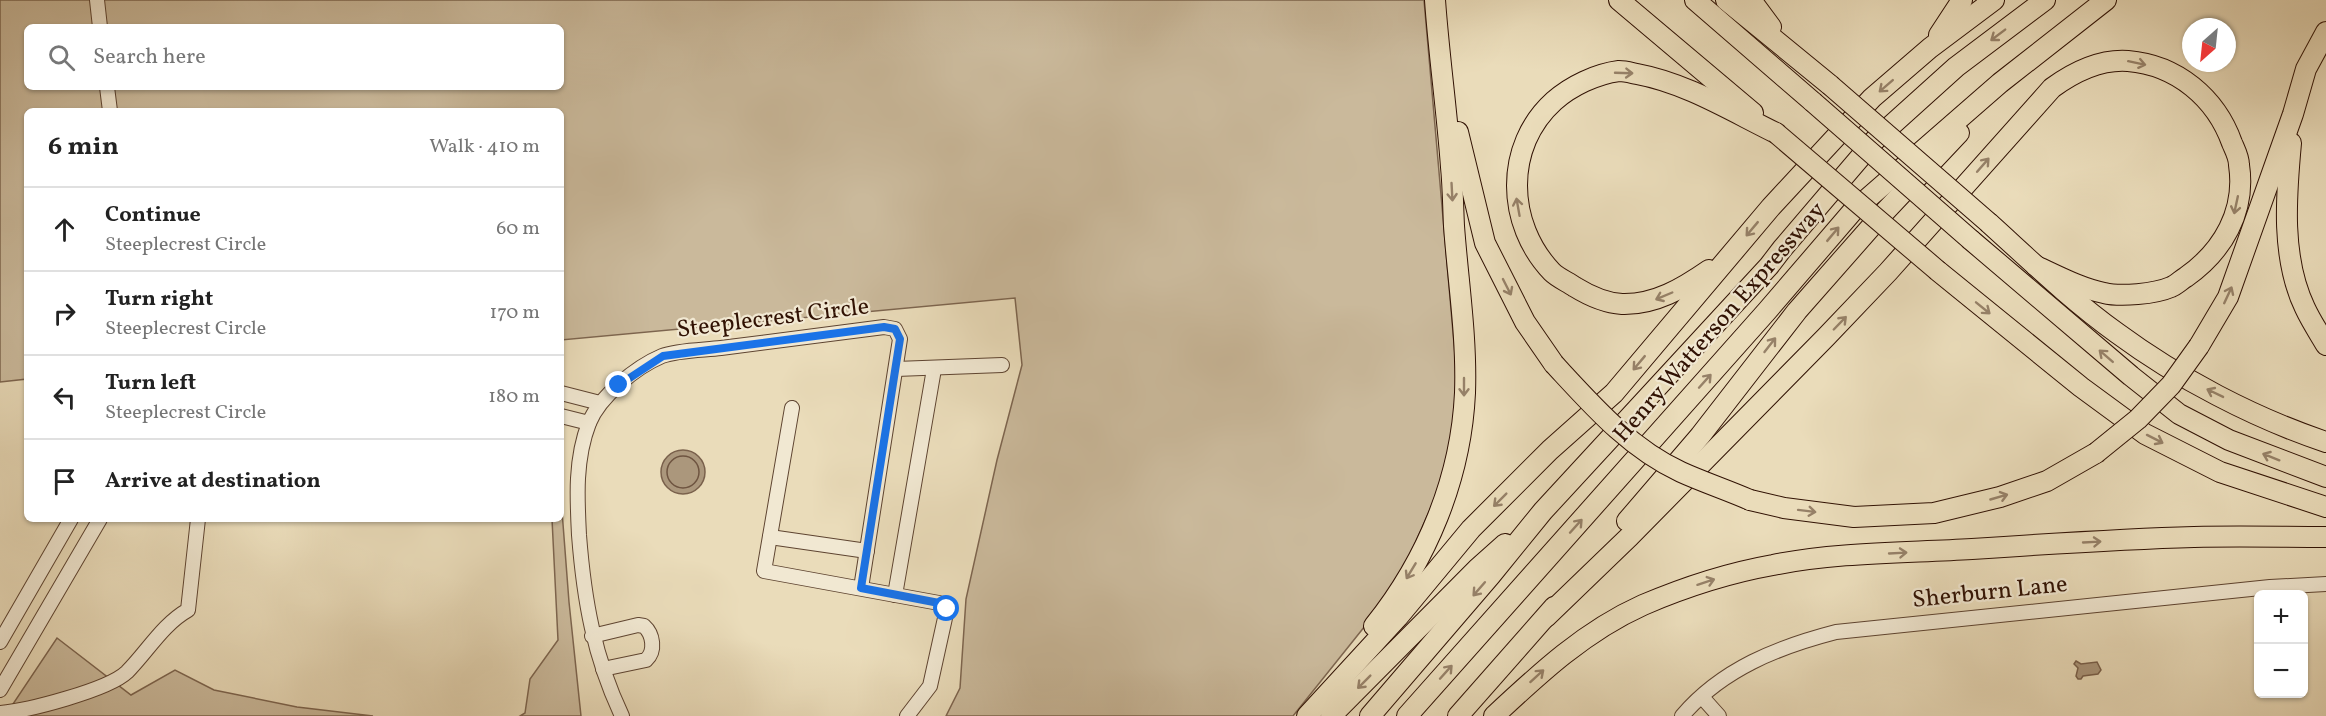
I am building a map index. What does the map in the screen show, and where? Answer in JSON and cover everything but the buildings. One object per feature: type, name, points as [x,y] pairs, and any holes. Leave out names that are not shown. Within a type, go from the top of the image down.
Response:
[{"type":"highway","points":[[1334,689],[1356,647],[1390,605],[1440,516],[1462,431],[1465,392],[1461,303],[1435,0]]},
{"type":"highway","points":[[1619,0],[1938,271],[2081,387],[2145,434],[2220,472],[2326,507]]},
{"type":"highway","points":[[1695,0],[1971,240],[2179,414],[2229,440],[2326,477]]},
{"type":"highway","points":[[1726,0],[1830,85],[2036,266],[2142,351],[2209,391],[2326,442]]},
{"type":"highway","points":[[1751,0],[1789,51]]},
{"type":"highway","points":[[1930,48],[1962,0]]},
{"type":"highway","points":[[1307,716],[1398,617],[1471,528],[1550,450],[1614,393],[1779,198],[1872,98],[1930,48],[1994,0]]},
{"type":"highway","name":"Henry Watterson Expressway","points":[[1370,716],[1543,511],[1769,266],[1875,140],[1956,67],[2045,0]]},
{"type":"highway","name":"Henry Watterson Expressway","points":[[1407,716],[1852,212],[2000,83],[2106,0]]},
{"type":"highway","points":[[1458,716],[1546,617],[1700,436],[1797,311],[1878,219],[1964,128],[2076,32],[2124,0]]},
{"type":"highway","points":[[1439,50],[1485,243],[1525,322],[1554,364],[1604,418],[1637,445],[1679,471],[1750,500],[1784,508],[1854,518],[1934,513],[2000,497],[2047,481],[2096,453],[2138,418],[2171,385],[2199,346],[2229,297],[2293,114],[2306,69],[2326,32]]},
{"type":"highway","points":[[1546,617],[1834,329],[1888,272],[2052,88],[2074,72],[2098,65],[2127,61],[2152,66],[2182,79],[2203,95],[2220,115],[2230,138],[2240,163],[2240,184],[2237,207],[2224,240],[2201,266],[2171,287],[2138,294],[2105,294],[2036,266]]},
{"type":"highway","points":[[1731,254],[1688,285],[1656,300],[1621,304],[1589,295],[1553,274],[1532,247],[1520,219],[1515,189],[1520,155],[1529,131],[1544,110],[1567,89],[1620,71],[1650,76],[1683,87],[1776,133]]},
{"type":"highway","points":[[2293,114],[2286,212],[2290,249],[2304,308],[2326,345]]},
{"type":"highway","points":[[1331,716],[1477,569],[1543,511]]},
{"type":"highway","points":[[1494,716],[1563,653],[1600,627],[1641,606],[1683,589],[1729,574],[1775,564],[1834,557],[2078,542],[2194,537],[2326,537]]},
{"type":"street","points":[[97,0],[100,24]]},
{"type":"street","points":[[107,90],[110,108]]},
{"type":"street","name":"Steeplecrest Circle","points":[[622,716],[592,636],[582,579],[576,488],[581,453],[589,423],[600,403],[624,380],[663,356],[884,327],[895,329],[900,339],[861,588]]},
{"type":"street","points":[[896,369],[1002,365]]},
{"type":"street","points":[[896,595],[933,369]]},
{"type":"street","points":[[564,394],[600,403]]},
{"type":"street","points":[[792,408],[764,571],[939,603],[947,609],[930,686],[907,716]]},
{"type":"street","points":[[564,417],[589,423]]},
{"type":"street","points":[[0,642],[69,522]]},
{"type":"street","points":[[0,690],[98,522]]},
{"type":"street","points":[[0,713],[98,689],[115,681],[128,671],[174,620],[188,609],[198,522]]},
{"type":"street","points":[[770,537],[867,551]]},
{"type":"street","name":"Sherburn Lane","points":[[1682,716],[1728,675],[1758,658],[1792,644],[1836,632],[2270,587],[2326,584]]},
{"type":"street","points":[[592,636],[638,625],[644,626],[650,633],[652,653],[646,660],[603,669]]},
{"type":"street","points":[[1702,697],[1719,716]]},
{"type":"shaded area","points":[[0,0],[1424,0],[1457,378],[1451,443],[1437,494],[1404,568],[1377,611],[1293,716],[946,716],[960,688],[966,599],[997,460],[1022,365],[1015,298],[564,340],[564,108],[24,108],[24,379],[0,382]]},
{"type":"shaded area","points":[[552,522],[563,522],[581,716],[520,716],[525,713],[530,679],[558,640]]},
{"type":"shaded area","points":[[57,638],[131,695],[175,670],[214,690],[297,707],[373,716],[5,716]]},
{"type":"water","points":[[683,450],[692,451],[699,456],[704,463],[704,481],[699,488],[692,493],[683,494],[674,493],[667,488],[662,481],[661,472],[662,463],[667,456],[674,451]]},
{"type":"water","points":[[2076,661],[2081,664],[2097,662],[2101,670],[2098,674],[2078,679],[2076,676],[2078,668],[2074,664]]},
{"type":"route","points":[[619,385],[663,356],[884,327],[895,329],[900,339],[861,588],[939,603],[947,609]]}]
